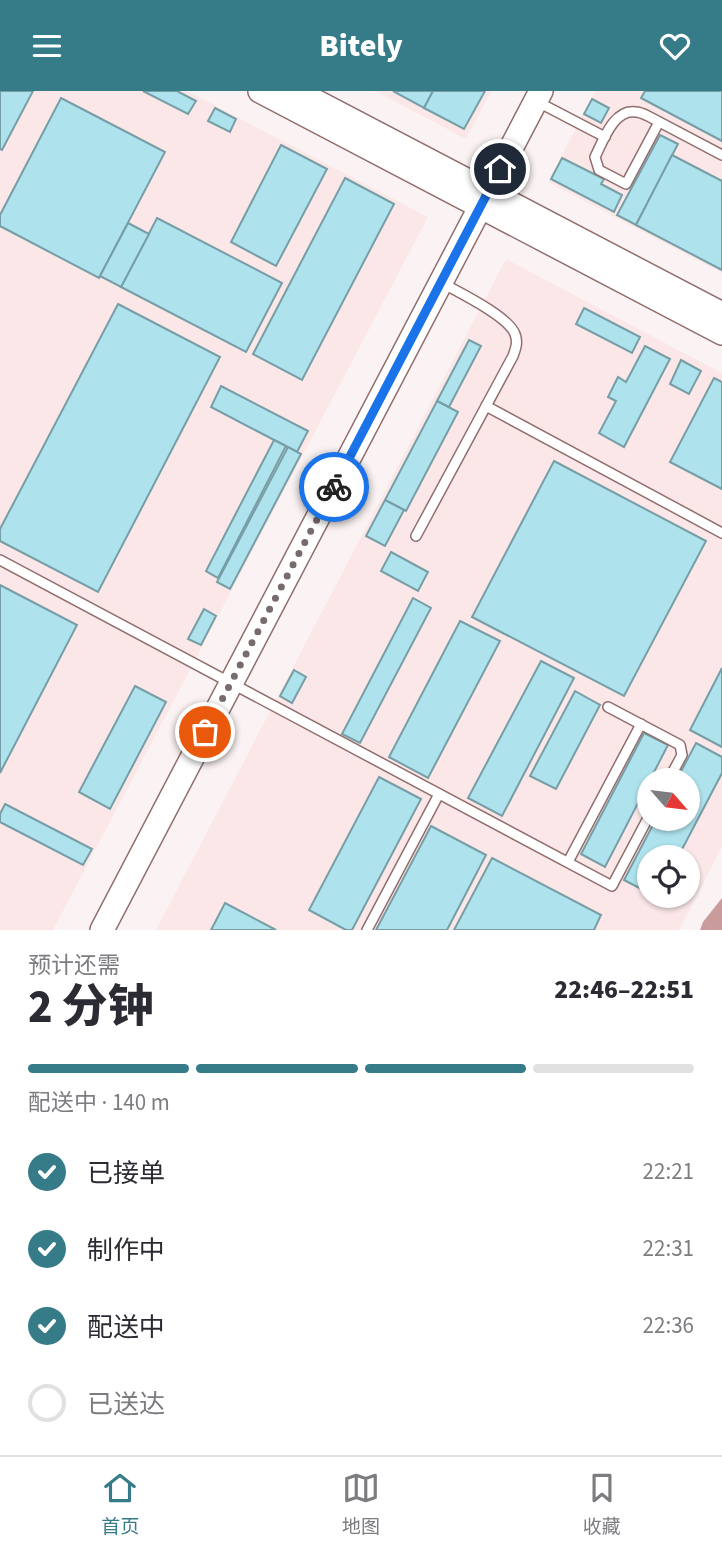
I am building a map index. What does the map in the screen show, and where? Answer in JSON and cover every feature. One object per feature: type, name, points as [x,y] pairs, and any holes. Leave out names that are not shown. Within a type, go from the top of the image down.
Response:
[{"type":"street","points":[[260,91],[722,314]]},
{"type":"street","points":[[296,91],[722,333]]},
{"type":"street","points":[[102,930],[538,96]]},
{"type":"lane","points":[[538,96],[606,138]]},
{"type":"lane","points":[[659,122],[626,184],[598,170],[595,157],[613,123],[621,115],[635,111],[659,122],[722,155]]},
{"type":"lane","points":[[416,536],[517,345],[515,334],[503,318],[441,282]]},
{"type":"lane","points":[[486,406],[722,533]]},
{"type":"lane","points":[[0,560],[612,886],[641,831]]},
{"type":"lane","points":[[608,706],[680,745],[682,755],[675,768]]},
{"type":"lane","points":[[568,862],[641,724]]},
{"type":"lane","points":[[366,930],[439,794]]},
{"type":"shaded area","points":[[0,91],[187,91],[428,217],[53,930],[0,930]]},
{"type":"shaded area","points":[[375,91],[491,91],[466,139]]},
{"type":"shaded area","points":[[595,91],[722,91],[722,273],[548,182]]},
{"type":"shaded area","points":[[506,259],[722,373],[722,847],[700,889],[700,845],[637,845],[637,908],[690,908],[679,930],[156,930]]},
{"type":"shaded area","points":[[722,898],[722,930],[700,930],[703,922]]},
{"type":"building","points":[[0,91],[33,91],[2,150],[0,149]]},
{"type":"building","points":[[143,91],[177,91],[196,101],[188,114]]},
{"type":"building","points":[[393,91],[433,91],[424,108]]},
{"type":"building","points":[[433,91],[485,91],[464,129],[424,108]]},
{"type":"building","points":[[645,91],[722,91],[722,141],[641,98]]},
{"type":"building","points":[[61,98],[165,152],[99,278],[0,226],[0,215]]},
{"type":"building","points":[[592,99],[609,108],[601,123],[584,114]]},
{"type":"building","points":[[215,108],[236,119],[230,132],[208,121]]},
{"type":"building","points":[[660,135],[678,144],[636,225],[617,215]]},
{"type":"building","points":[[281,145],[327,169],[276,266],[231,242]]},
{"type":"building","points":[[672,155],[722,181],[722,270],[636,225]]},
{"type":"building","points":[[562,158],[604,179],[601,184],[622,195],[614,212],[551,179]]},
{"type":"building","points":[[345,178],[394,204],[302,380],[253,354]]},
{"type":"building","points":[[157,218],[282,283],[246,352],[121,287]]},
{"type":"building","points":[[128,223],[149,234],[121,287],[100,276]]},
{"type":"building","points":[[118,304],[220,357],[98,592],[0,541],[0,529]]},
{"type":"building","points":[[584,308],[640,337],[632,353],[576,324]]},
{"type":"building","points":[[469,340],[481,346],[449,407],[437,401]]},
{"type":"building","points":[[645,346],[670,359],[624,447],[599,433],[616,401],[608,397],[618,377],[626,382]]},
{"type":"building","points":[[681,360],[701,371],[689,394],[670,384]]},
{"type":"building","points":[[714,378],[722,382],[722,489],[670,462]]},
{"type":"building","points":[[221,386],[308,431],[297,452],[211,407]]},
{"type":"building","points":[[437,401],[458,412],[406,511],[385,500]]},
{"type":"building","points":[[274,440],[286,446],[218,578],[206,571]]},
{"type":"building","points":[[288,447],[301,454],[230,589],[217,582]]},
{"type":"building","points":[[554,461],[706,541],[624,696],[472,617]]},
{"type":"building","points":[[385,500],[404,510],[385,546],[366,536]]},
{"type":"building","points":[[391,552],[428,572],[418,591],[381,571]]},
{"type":"building","points":[[0,585],[77,625],[0,773]]},
{"type":"building","points":[[413,598],[431,608],[360,743],[342,734]]},
{"type":"building","points":[[204,609],[216,616],[201,645],[188,639]]},
{"type":"building","points":[[460,621],[500,641],[428,778],[389,757]]},
{"type":"building","points":[[541,661],[574,678],[502,816],[468,798]]},
{"type":"building","points":[[722,668],[722,747],[690,730]]},
{"type":"building","points":[[294,670],[306,677],[292,703],[280,696]]},
{"type":"building","points":[[135,686],[166,702],[110,809],[79,792]]},
{"type":"building","points":[[575,691],[600,705],[556,789],[530,776]]},
{"type":"building","points":[[644,733],[668,745],[656,768],[637,768],[637,805],[605,867],[581,854]]},
{"type":"building","points":[[696,743],[722,757],[722,773],[700,815],[700,768],[683,768]]},
{"type":"building","points":[[379,777],[421,799],[352,930],[346,930],[309,910]]},
{"type":"building","points":[[5,804],[92,849],[83,865],[0,822],[0,814]]},
{"type":"building","points":[[431,826],[486,855],[447,930],[376,930]]},
{"type":"building","points":[[650,831],[692,831],[684,845],[642,845]]},
{"type":"building","points":[[637,855],[637,887],[624,880]]},
{"type":"building","points":[[492,858],[601,915],[594,930],[454,930]]},
{"type":"building","points":[[225,903],[276,930],[211,930]]},
{"type":"way so far","points":[[205,732],[334,487]]},
{"type":"route","points":[[334,487],[500,169]]}]
